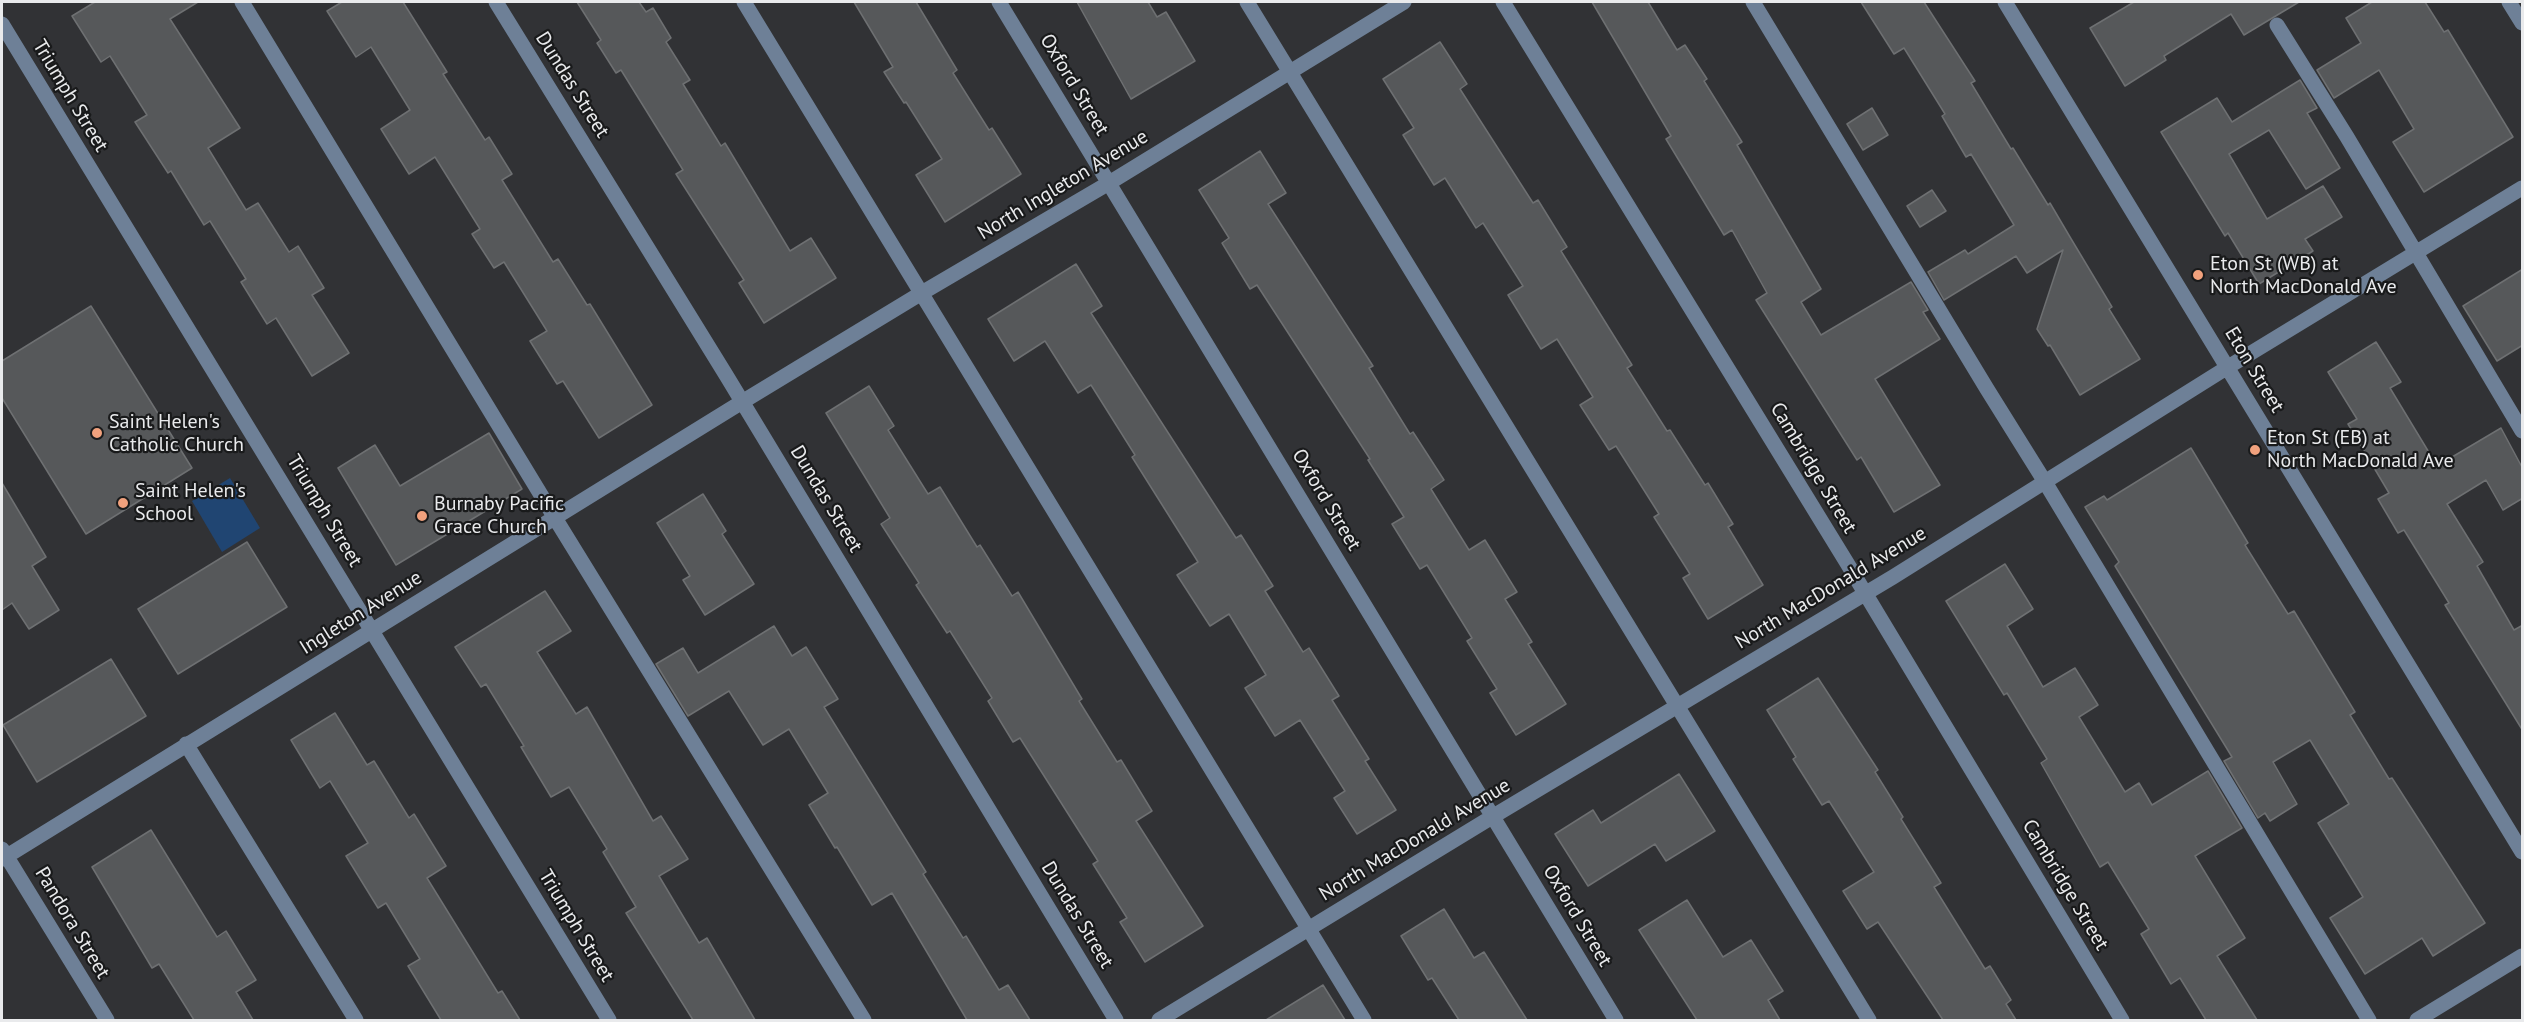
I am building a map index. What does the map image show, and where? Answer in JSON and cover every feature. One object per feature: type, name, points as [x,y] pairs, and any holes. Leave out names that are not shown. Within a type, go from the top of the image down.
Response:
[{"type":"street","points":[[242,2],[555,518],[864,1020]]},
{"type":"street","name":"Dundas Street","points":[[496,2],[742,402],[1116,1020]]},
{"type":"street","points":[[744,2],[920,294],[1365,1020]]},
{"type":"street","name":"Oxford Street","points":[[999,2],[1616,1020]]},
{"type":"street","points":[[1247,2],[1869,1020]]},
{"type":"street","name":"North Ingleton Avenue","points":[[742,402],[1109,183],[1404,2]]},
{"type":"street","name":"Cambridge Street","points":[[1503,2],[1865,593],[2122,1020]]},
{"type":"street","points":[[1753,2],[2369,1020]]},
{"type":"street","name":"Eton Street","points":[[2005,2],[2523,852]]},
{"type":"street","points":[[2509,2],[2523,23]]},
{"type":"street","name":"Triumph Street","points":[[2,24],[609,1020]]},
{"type":"street","points":[[2277,25],[2347,137],[2523,431]]},
{"type":"street","name":"North MacDonald Avenue","points":[[1160,1020],[1865,593],[2523,188]]},
{"type":"street","name":"Ingleton Avenue","points":[[3,854],[372,631],[742,402]]},
{"type":"street","points":[[186,744],[356,1020]]},
{"type":"street","name":"Pandora Street","points":[[3,854],[107,1020]]},
{"type":"street","points":[[2417,1020],[2523,956]]},
{"type":"shaded area","points":[[230,478],[260,528],[222,552],[192,501]]},
{"type":"building","points":[[95,2],[198,2],[170,19],[240,128],[208,148],[246,210],[258,203],[289,252],[298,246],[324,288],[312,295],[349,353],[312,376],[276,318],[267,324],[241,282],[246,279],[210,221],[204,225],[171,171],[168,173],[135,122],[147,115],[110,56],[101,62],[72,16]]},
{"type":"building","points":[[342,2],[403,2],[447,72],[443,74],[485,140],[489,137],[512,174],[502,180],[553,262],[558,259],[587,305],[590,304],[652,405],[599,438],[563,381],[557,384],[530,341],[547,331],[504,262],[494,268],[472,234],[480,229],[435,157],[409,174],[381,129],[410,110],[371,47],[356,57],[327,11]]},
{"type":"building","points":[[577,2],[639,2],[646,12],[653,8],[671,38],[666,42],[690,80],[683,84],[721,146],[725,143],[790,251],[811,238],[836,278],[764,323],[739,283],[744,280],[676,174],[683,170],[621,70],[616,73],[597,43],[601,40]]},
{"type":"building","points":[[854,2],[916,2],[957,70],[953,73],[989,130],[992,128],[1021,174],[945,222],[916,175],[942,159],[884,72],[893,67]]},
{"type":"building","points":[[1077,2],[1148,2],[1157,17],[1166,12],[1195,61],[1131,99]]},
{"type":"building","points":[[1592,2],[1648,2],[1677,50],[1685,45],[1707,79],[1704,81],[1742,142],[1737,145],[1821,289],[1801,302],[1821,335],[1911,282],[1928,310],[1923,312],[1940,339],[1875,379],[1940,485],[1894,512],[1861,457],[1857,460],[1756,300],[1767,293],[1732,230],[1724,235],[1666,139],[1671,136]]},
{"type":"building","points":[[1861,2],[1924,2],[1975,81],[1971,83],[2011,149],[2013,148],[2048,205],[2050,203],[2112,307],[2109,309],[2140,359],[2080,395],[2050,345],[2048,346],[2037,329],[2063,250],[2027,273],[2016,256],[1944,300],[1928,272],[1965,250],[1968,254],[2014,225],[1971,154],[1966,157],[1942,116],[1945,114],[1904,48],[1894,54]]},
{"type":"building","points":[[2134,2],[2299,2],[2244,35],[2231,14],[2164,56],[2166,60],[2125,86],[2090,28]]},
{"type":"building","points":[[2372,2],[2425,2],[2444,32],[2448,30],[2513,137],[2424,192],[2393,142],[2414,129],[2379,70],[2334,98],[2317,70],[2361,43],[2346,18]]},
{"type":"building","points":[[1440,42],[1467,84],[1460,89],[1533,203],[1538,200],[1567,247],[1561,251],[1632,365],[1627,368],[1705,485],[1708,483],[1733,524],[1728,527],[1763,585],[1708,619],[1683,578],[1690,574],[1654,517],[1659,514],[1616,446],[1609,450],[1580,405],[1593,397],[1557,339],[1541,349],[1508,295],[1523,286],[1483,223],[1476,228],[1445,178],[1434,185],[1403,135],[1414,128],[1383,79]]},
{"type":"building","points":[[2300,80],[2317,108],[2307,113],[2340,168],[2306,189],[2269,130],[2229,154],[2267,219],[2323,186],[2342,217],[2305,239],[2313,251],[2259,284],[2228,233],[2225,236],[2161,132],[2217,98],[2232,122]]},
{"type":"building","points":[[1872,108],[1888,135],[1863,150],[1847,124]]},
{"type":"building","points":[[1260,151],[1286,193],[1268,204],[1373,366],[1369,368],[1410,434],[1413,432],[1444,480],[1431,489],[1469,550],[1485,540],[1517,592],[1505,599],[1532,642],[1528,644],[1566,704],[1516,735],[1490,693],[1497,689],[1467,641],[1472,638],[1427,565],[1420,569],[1392,524],[1404,517],[1368,460],[1370,459],[1257,285],[1250,289],[1222,243],[1229,238],[1199,190]]},
{"type":"building","points":[[1932,190],[1946,211],[1920,227],[1907,206]]},
{"type":"building","points":[[1076,264],[1102,306],[1091,313],[1236,538],[1241,535],[1273,586],[1265,591],[1303,652],[1309,648],[1339,696],[1332,700],[1369,759],[1365,761],[1396,810],[1357,834],[1334,798],[1345,791],[1300,720],[1275,736],[1245,688],[1266,675],[1229,614],[1210,626],[1177,575],[1198,562],[1132,457],[1135,455],[1091,385],[1078,393],[1045,341],[1014,361],[988,319]]},
{"type":"building","points":[[2523,269],[2523,345],[2497,361],[2463,306]]},
{"type":"building","name":"Saint Helen's Catholic Church","points":[[91,306],[192,468],[86,534],[2,398],[2,361]]},
{"type":"building","points":[[2376,342],[2401,382],[2390,388],[2436,464],[2441,461],[2442,463],[2501,428],[2523,469],[2523,498],[2503,510],[2486,480],[2447,504],[2483,562],[2477,566],[2514,630],[2523,625],[2523,731],[2445,605],[2449,603],[2404,530],[2398,533],[2378,499],[2389,493],[2348,424],[2357,419],[2328,372]]},
{"type":"building","points":[[869,386],[894,426],[888,430],[928,494],[940,487],[977,547],[980,545],[1012,596],[1018,592],[1082,699],[1079,701],[1117,762],[1121,760],[1152,811],[1136,821],[1203,926],[1145,962],[1120,922],[1127,918],[1093,864],[1098,861],[1020,738],[1013,742],[988,701],[992,698],[950,631],[947,633],[916,585],[919,583],[881,524],[890,518],[826,413]]},
{"type":"building","name":"Burnaby Pacific Grace Church","points":[[489,433],[522,489],[396,565],[338,468],[375,445],[400,486]]},
{"type":"building","points":[[2191,448],[2248,543],[2245,545],[2288,614],[2294,611],[2355,712],[2350,715],[2389,779],[2392,778],[2485,923],[2433,956],[2422,938],[2365,974],[2330,918],[2363,897],[2318,823],[2349,804],[2310,740],[2273,762],[2297,804],[2270,821],[2265,813],[2258,818],[2224,761],[2232,757],[2115,566],[2119,562],[2085,507],[2104,496],[2107,500]]},
{"type":"building","points":[[2,483],[46,557],[32,566],[59,610],[29,629],[12,603],[2,610]]},
{"type":"building","points":[[703,494],[726,531],[722,534],[754,584],[705,615],[683,580],[690,576],[657,523]]},
{"type":"building","points":[[247,542],[287,607],[178,674],[138,609]]},
{"type":"building","points":[[2005,564],[2033,609],[2007,626],[2043,687],[2075,668],[2098,705],[2079,717],[2125,792],[2139,783],[2152,805],[2208,771],[2242,828],[2195,856],[2245,938],[2217,956],[2257,1020],[2206,1020],[2180,978],[2171,984],[2141,934],[2149,929],[2108,862],[2100,867],[2041,763],[2047,759],[2007,693],[2004,695],[1946,601]]},
{"type":"building","points":[[545,591],[571,631],[537,652],[576,714],[587,707],[653,821],[661,816],[688,859],[659,876],[699,943],[707,938],[755,1020],[693,1020],[626,913],[636,907],[603,852],[607,849],[569,787],[551,797],[521,747],[524,746],[486,684],[481,687],[455,647]]},
{"type":"building","points":[[774,626],[792,656],[806,647],[838,699],[824,707],[926,872],[923,874],[963,938],[966,936],[999,990],[1008,985],[1030,1020],[967,1020],[892,893],[872,905],[837,847],[835,848],[809,805],[828,793],[789,729],[763,745],[729,691],[688,716],[656,664],[683,648],[698,673]]},
{"type":"building","points":[[111,659],[146,716],[37,782],[3,725]]},
{"type":"building","points":[[1818,678],[1878,770],[1875,772],[1903,817],[1901,819],[1941,883],[1934,887],[1985,969],[1990,966],[2011,1000],[2006,1004],[2016,1020],[1943,1020],[1878,922],[1867,929],[1843,891],[1874,872],[1829,801],[1822,805],[1793,759],[1796,757],[1767,710]]},
{"type":"building","points":[[335,713],[367,765],[374,761],[409,818],[414,814],[446,866],[427,878],[498,993],[502,991],[520,1020],[441,1020],[408,966],[420,959],[386,903],[378,908],[346,856],[368,843],[330,781],[320,788],[291,740]]},
{"type":"building","points":[[1679,774],[1715,831],[1666,861],[1655,844],[1588,886],[1555,834],[1593,810],[1601,823]]},
{"type":"building","points":[[151,830],[217,937],[226,931],[256,980],[236,992],[253,1020],[194,1020],[159,964],[152,968],[92,867]]},
{"type":"building","points":[[1687,900],[1723,957],[1751,940],[1783,991],[1768,1000],[1780,1020],[1697,1020],[1639,930]]},
{"type":"building","points":[[1444,909],[1474,958],[1484,952],[1527,1020],[1459,1020],[1432,978],[1428,980],[1401,936]]},
{"type":"building","points":[[1323,985],[1345,1020],[1266,1020]]},
{"type":"place","name":"Eton St (WB) at North MacDonald Ave","points":[[2198,275]]},
{"type":"place","name":"Saint Helen's Catholic Church","points":[[97,433]]},
{"type":"place","name":"Eton St (EB) at North MacDonald Ave","points":[[2255,450]]},
{"type":"place","name":"Saint Helen's School","points":[[123,503]]},
{"type":"place","name":"Burnaby Pacific Grace Church","points":[[422,516]]}]
